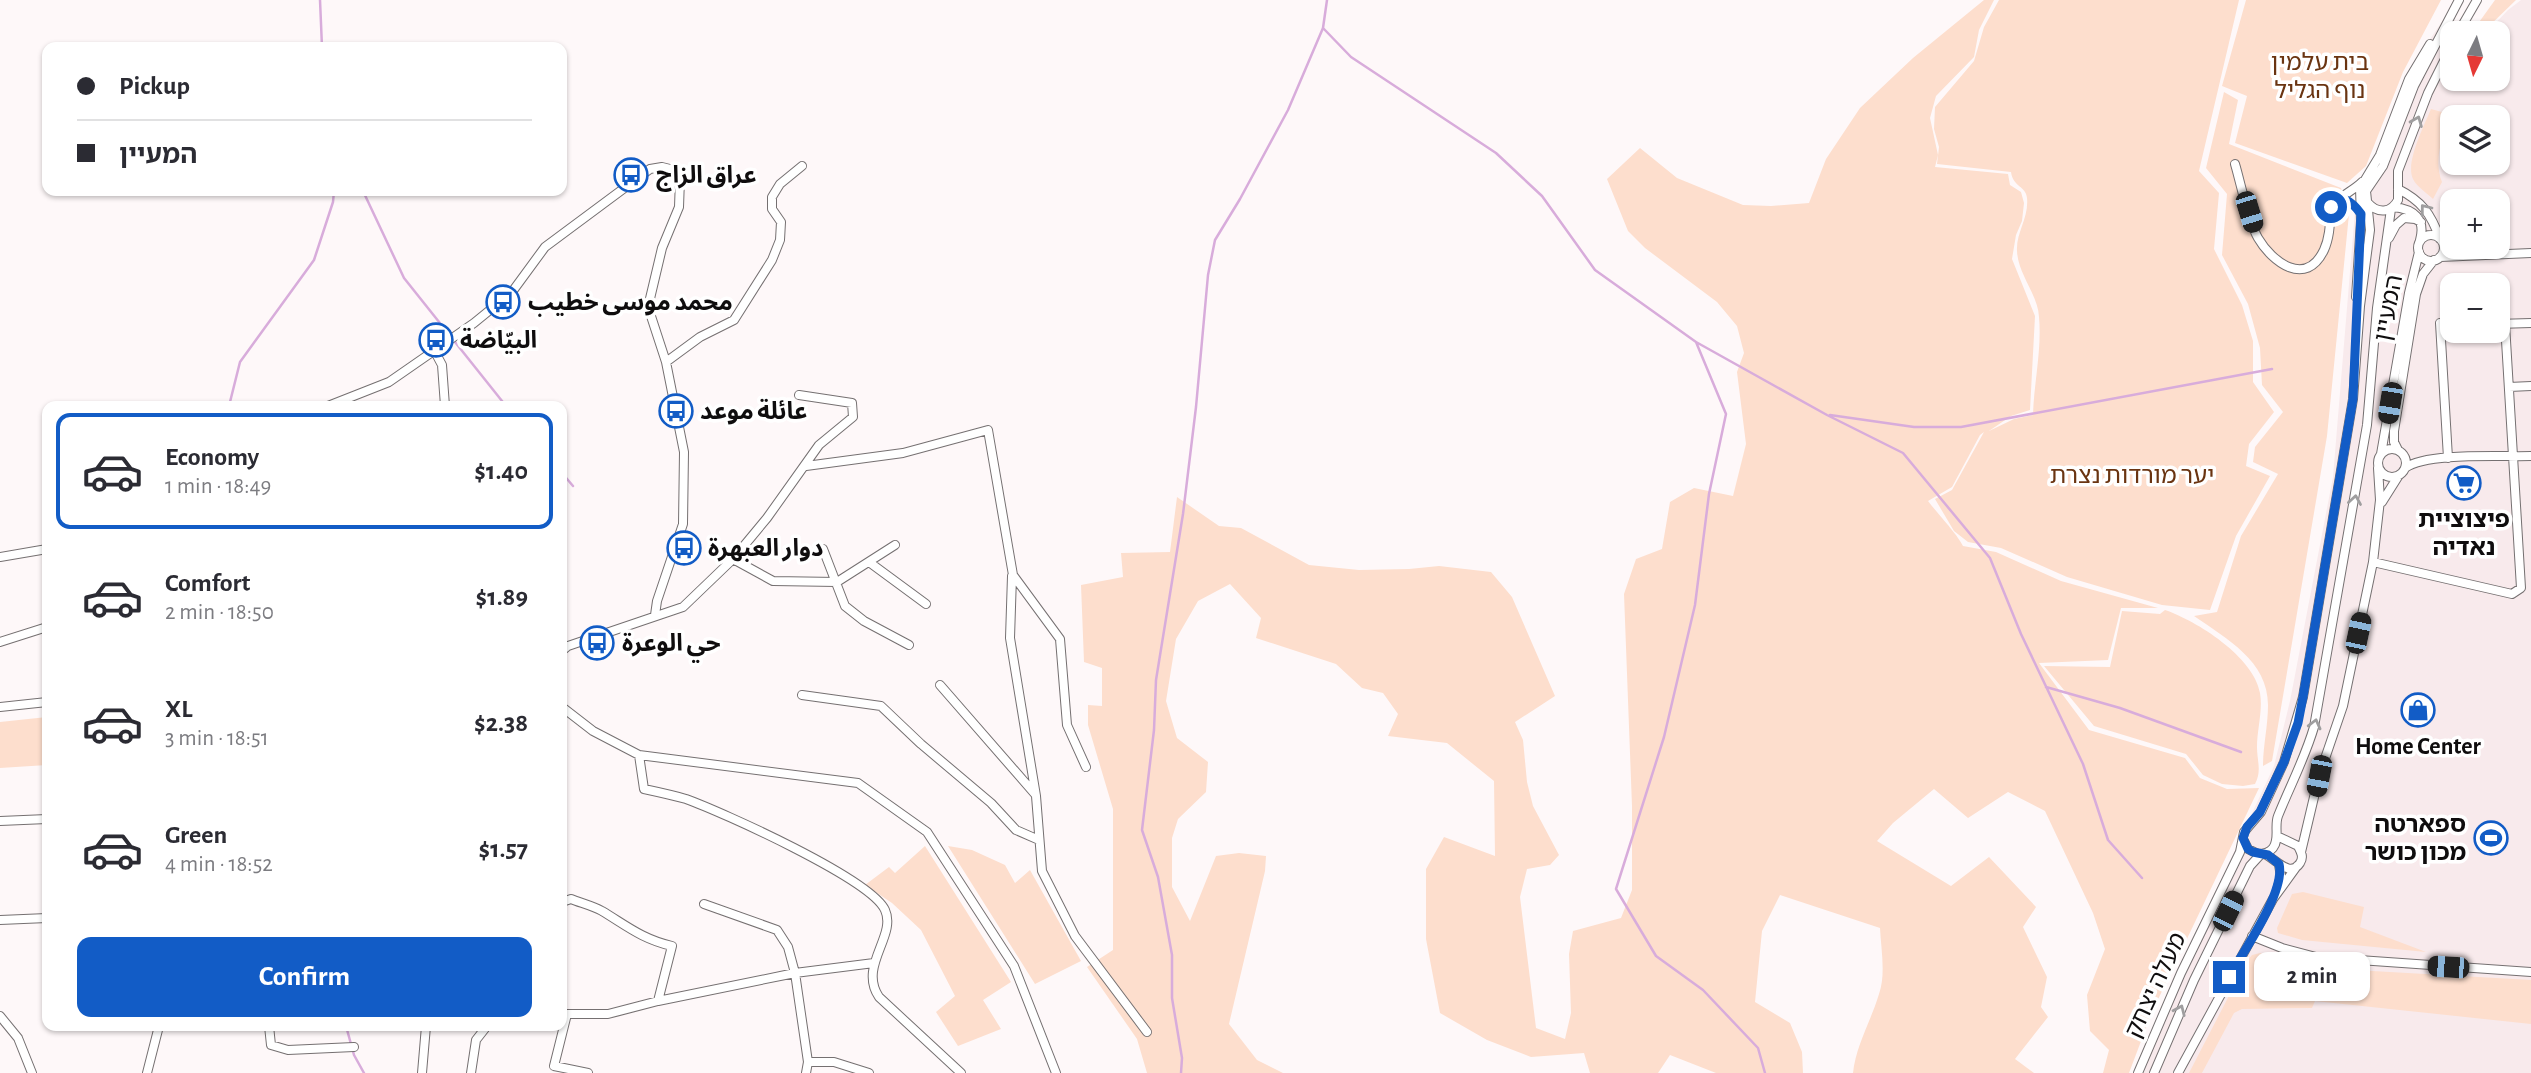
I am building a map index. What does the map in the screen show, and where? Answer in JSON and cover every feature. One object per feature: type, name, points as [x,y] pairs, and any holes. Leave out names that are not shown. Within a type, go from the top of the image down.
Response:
[{"type":"street","points":[[2235,164],[2257,236],[2276,260],[2288,268],[2300,270],[2319,259],[2329,235],[2331,207],[2367,182],[2383,166],[2414,86],[2459,0]]},
{"type":"street","points":[[2465,21],[2477,0]]},
{"type":"street","points":[[2263,854],[2274,847],[2277,819],[2308,749],[2320,701],[2369,413],[2377,308],[2392,208],[2398,200],[2398,171],[2412,132],[2440,71]]},
{"type":"street","points":[[666,362],[700,337],[734,320],[772,260],[780,240],[780,222],[772,209],[772,197],[780,184],[802,166]]},
{"type":"street","points":[[341,401],[389,382],[474,323],[512,292],[545,247],[650,169],[662,167],[674,170],[680,179],[679,207],[662,248],[648,307],[666,362],[684,453],[683,524],[657,601],[655,615]]},
{"type":"street","points":[[2357,349],[2361,214],[2359,198],[2367,182],[2388,178],[2398,188],[2418,199],[2435,222],[2440,237]]},
{"type":"street","points":[[2297,866],[2289,869],[2272,857],[2248,849],[2243,838],[2244,832],[2257,818],[2276,781],[2298,723],[2350,422],[2370,229],[2367,182]]},
{"type":"street","points":[[2338,201],[2348,200],[2354,203],[2361,214]]},
{"type":"street","points":[[2368,203],[2380,211],[2392,208],[2412,211],[2421,222],[2423,232],[2419,252],[2424,258],[2440,258]]},
{"type":"street","points":[[2386,244],[2399,222],[2409,218],[2421,222]]},
{"type":"street","points":[[2420,241],[2428,235],[2440,240]]},
{"type":"street","name":"המעיין","points":[[2381,454],[2409,293],[2419,252]]},
{"type":"street","points":[[2510,253],[2531,253]]},
{"type":"street","points":[[2437,258],[2440,254]]},
{"type":"street","name":"המעיין","points":[[2400,452],[2394,442],[2393,431],[2416,295],[2423,274],[2437,258]]},
{"type":"street","points":[[2510,324],[2531,323]]},
{"type":"street","points":[[2441,343],[2448,458]]},
{"type":"street","points":[[2373,562],[2512,594],[2521,588],[2514,456],[2503,343]]},
{"type":"street","points":[[434,351],[442,365],[444,401]]},
{"type":"street","points":[[2509,387],[2531,386]]},
{"type":"street","points":[[567,647],[683,607],[733,559],[820,445],[853,417],[852,403],[799,395]]},
{"type":"street","points":[[806,466],[903,453],[989,430],[1013,575],[1010,638],[1036,796],[1042,871],[1075,936],[1147,1032]]},
{"type":"street","points":[[2301,852],[2319,776],[2343,706],[2373,562],[2379,512],[2378,458],[2386,450],[2428,459]]},
{"type":"street","points":[[2400,452],[2405,457],[2405,468]]},
{"type":"street","points":[[2379,512],[2386,492],[2412,463],[2428,459],[2531,456]]},
{"type":"street","points":[[2378,468],[2385,475],[2399,475]]},
{"type":"street","points":[[733,559],[773,581],[836,582],[895,545]]},
{"type":"street","points":[[0,557],[42,549]]},
{"type":"street","points":[[823,549],[845,606],[864,621],[909,645]]},
{"type":"street","points":[[869,562],[926,604]]},
{"type":"street","points":[[1013,575],[1060,639],[1067,725],[1086,767]]},
{"type":"street","points":[[0,642],[42,628]]},
{"type":"street","points":[[940,685],[1036,796]]},
{"type":"street","points":[[802,695],[881,706],[990,803],[1016,831],[1039,840]]},
{"type":"street","points":[[0,707],[42,703]]},
{"type":"street","points":[[567,711],[593,732],[639,755],[858,783],[927,832],[1014,966],[1056,1073]]},
{"type":"street","points":[[639,755],[644,789],[685,799],[788,844],[861,887],[885,908],[888,922],[874,963],[874,989],[879,997],[961,1073]]},
{"type":"street","points":[[0,821],[42,819]]},
{"type":"street","points":[[2178,1073],[2273,899],[2302,859],[2298,846],[2277,834],[2267,822],[2251,824]]},
{"type":"street","points":[[2292,842],[2301,839],[2307,831]]},
{"type":"street","name":"מעלה יצחק","points":[[2138,1073],[2181,973],[2241,852],[2243,838]]},
{"type":"street","name":"מעלה יצחק","points":[[2154,1073],[2194,980],[2250,866],[2263,854]]},
{"type":"street","points":[[2273,899],[2280,880],[2279,864]]},
{"type":"street","points":[[567,900],[571,899],[601,910],[624,927],[657,943],[672,946],[658,1001]]},
{"type":"street","points":[[704,904],[777,930],[788,947],[795,974],[808,1062],[806,1073]]},
{"type":"street","points":[[0,920],[42,918]]},
{"type":"street","points":[[2252,936],[2316,957],[2531,972]]},
{"type":"street","points":[[567,1014],[608,1014],[658,1001],[795,974],[874,963]]},
{"type":"street","points":[[0,1016],[18,1038],[32,1073]]},
{"type":"street","points":[[147,1073],[158,1031]]},
{"type":"street","points":[[270,1031],[271,1045],[288,1050],[354,1047]]},
{"type":"street","points":[[422,1073],[426,1031]]},
{"type":"street","points":[[471,1073],[476,1041],[483,1031]]},
{"type":"street","points":[[561,1031],[554,1066],[588,1073]]},
{"type":"street","points":[[808,1062],[834,1062],[869,1073]]},
{"type":"shaded area","points":[[2521,0],[2531,0],[2531,1073],[2134,1073],[2274,766],[2290,701],[2333,477],[2357,187],[2373,161],[2419,55],[2440,25],[2440,91],[2510,91],[2510,21],[2497,21]]},
{"type":"shaded area","points":[[2446,16],[2456,21],[2443,21]]},
{"type":"green space","name":"יער מורדות נצרת","points":[[1984,0],[1994,0],[1979,30],[1974,57],[1936,96],[1930,118],[1938,155],[1935,167],[2008,174],[2010,185],[2021,192],[2024,203],[2012,259],[2035,316],[2030,410],[2011,416],[1989,431],[2014,419],[2033,415],[2039,317],[2017,251],[2027,198],[2014,181],[2011,172],[1937,164],[1939,147],[1934,129],[1935,107],[1974,61],[1984,27],[1999,0],[2239,0],[2199,171],[2219,193],[2214,249],[2242,305],[2253,341],[2253,382],[2274,412],[2249,444],[2246,466],[2270,476],[2236,536],[2210,610],[2162,605],[2067,577],[2001,548],[1968,542],[1954,531],[1935,499],[1952,490],[1984,432],[1952,487],[1928,501],[1963,546],[1996,552],[2061,581],[2158,608],[2121,608],[2108,660],[2039,663],[2089,730],[2185,758],[2200,778],[2227,789],[2259,788],[2152,1012],[2129,1073],[2103,1073],[2109,1050],[2090,1031],[2087,995],[2105,949],[2093,913],[2045,811],[2008,792],[1968,818],[1934,789],[1893,823],[1877,841],[1951,886],[1989,857],[2036,907],[2023,927],[2047,977],[2041,1007],[2048,1017],[2015,1059],[2034,1073],[1853,1073],[1857,1053],[1881,986],[1880,928],[1780,895],[1762,931],[1755,1002],[1790,1023],[1802,1052],[1803,1073],[1716,1073],[1670,1055],[1658,1073],[1590,1073],[1584,1053],[1531,1057],[1487,1040],[1440,1013],[1426,939],[1426,869],[1444,837],[1495,856],[1494,781],[1447,743],[1388,736],[1398,714],[1383,693],[1362,688],[1336,664],[1256,638],[1261,618],[1230,584],[1198,601],[1176,639],[1166,701],[1177,738],[1208,762],[1206,792],[1178,819],[1172,838],[1172,887],[1190,921],[1216,856],[1239,853],[1266,856],[1265,871],[1229,1024],[1257,1060],[1283,1073],[1147,1073],[1137,1039],[1087,967],[1113,950],[1113,809],[1088,725],[1088,705],[1102,706],[1102,668],[1084,662],[1081,585],[1123,577],[1121,553],[1170,552],[1177,497],[1219,526],[1241,528],[1309,565],[1359,570],[1439,566],[1491,572],[1512,597],[1555,696],[1515,722],[1523,740],[1527,782],[1533,806],[1559,855],[1550,865],[1527,869],[1520,897],[1536,1028],[1565,1039],[1571,1013],[1569,954],[1573,931],[1621,918],[1632,890],[1632,806],[1624,594],[1636,559],[1662,549],[1670,502],[1694,488],[1733,496],[1746,444],[1737,372],[1744,353],[1737,326],[1717,302],[1645,248],[1628,231],[1607,179],[1640,148],[1677,178],[1743,205],[1809,203],[1826,159],[1860,108],[1913,58]]},
{"type":"green space","name":"בית עלמין נוף הגליל","points":[[2246,0],[2441,0],[2403,72],[2366,166],[2347,183],[2235,143],[2247,96],[2222,86]]},
{"type":"green space","points":[[2495,0],[2516,0],[2494,21],[2480,21]]},
{"type":"green space","points":[[2224,92],[2238,100],[2229,144],[2341,188],[2349,214],[2327,436],[2272,761],[2263,766],[2268,705],[2261,676],[2232,643],[2194,616],[2217,612],[2241,536],[2278,474],[2253,462],[2255,447],[2283,412],[2262,385],[2260,348],[2248,304],[2222,255],[2227,194],[2206,168]]},
{"type":"green space","points":[[2431,109],[2440,112],[2438,165],[2442,182],[2433,199],[2413,179],[2411,164],[2416,144]]},
{"type":"green space","points":[[2165,610],[2222,642],[2247,666],[2256,680],[2261,706],[2257,747],[2259,770],[2255,784],[2222,784],[2203,775],[2186,754],[2094,726],[2044,666],[2110,667],[2122,611],[2160,614]]},
{"type":"green space","points":[[42,718],[42,765],[0,768],[0,722]]},
{"type":"green space","points":[[925,846],[1011,982],[983,1000],[1001,1029],[958,1046],[936,1012],[955,996],[921,930],[892,903],[865,885],[889,867],[895,873]]},
{"type":"green space","points":[[948,846],[972,850],[1005,865],[1015,883],[1030,870],[1081,961],[1035,984]]},
{"type":"green space","points":[[2303,892],[2364,907],[2360,927],[2426,952],[2302,940],[2278,933],[2277,928],[2292,894]]},
{"type":"green space","points":[[2260,953],[2281,961],[2337,969],[2531,980],[2531,1024],[2315,1001],[2312,1008],[2242,1009],[2234,1013],[2202,1073],[2189,1073],[2247,961],[2252,955]]},
{"type":"waterway","points":[[320,0],[322,42]]},
{"type":"waterway","points":[[1181,1073],[1182,1058],[1172,998],[1172,955],[1158,877],[1142,830],[1154,730],[1156,680],[1183,514],[1208,275],[1215,240],[1288,110],[1323,28],[1327,0]]},
{"type":"waterway","points":[[1323,28],[1351,57],[1496,153],[1542,196],[1595,270],[1696,342],[1726,414],[1709,494],[1695,605],[1664,737],[1616,889],[1656,956],[1703,990],[1758,1048],[1765,1073]]},
{"type":"waterway","points":[[230,401],[240,362],[314,260],[334,196]]},
{"type":"waterway","points":[[365,196],[404,278],[502,401]]},
{"type":"waterway","points":[[1696,342],[1827,415],[1903,453],[1990,558],[2021,634],[2083,764],[2108,840],[2142,878]]},
{"type":"waterway","points":[[1830,415],[1914,427],[1961,427],[2272,369]]},
{"type":"waterway","points":[[567,479],[573,486]]},
{"type":"waterway","points":[[2046,687],[2120,708],[2241,752]]},
{"type":"waterway","points":[[347,1031],[354,1055],[364,1073]]},
{"type":"place","name":"عراق الزاج","points":[[631,175]]},
{"type":"place","name":"محمد موسى خطيب","points":[[503,302]]},
{"type":"place","name":"البيّاضة","points":[[436,340]]},
{"type":"place","name":"عائلة موعد","points":[[676,411]]},
{"type":"place","name":"פיצוציית נאדיה","points":[[2464,483]]},
{"type":"place","name":"دوار العبهرة","points":[[684,548]]},
{"type":"place","name":"حي الوعرة","points":[[597,643]]},
{"type":"place","name":"Home Center","points":[[2418,710]]},
{"type":"place","name":"ספארטה מכון כושר","points":[[2491,838]]},
{"type":"route","points":[[2229,977],[2273,899],[2281,876],[2279,864],[2272,857],[2248,849],[2243,838],[2244,832],[2257,818],[2276,781],[2298,723],[2353,399],[2361,214],[2354,203],[2348,200],[2334,202],[2331,207]]}]
